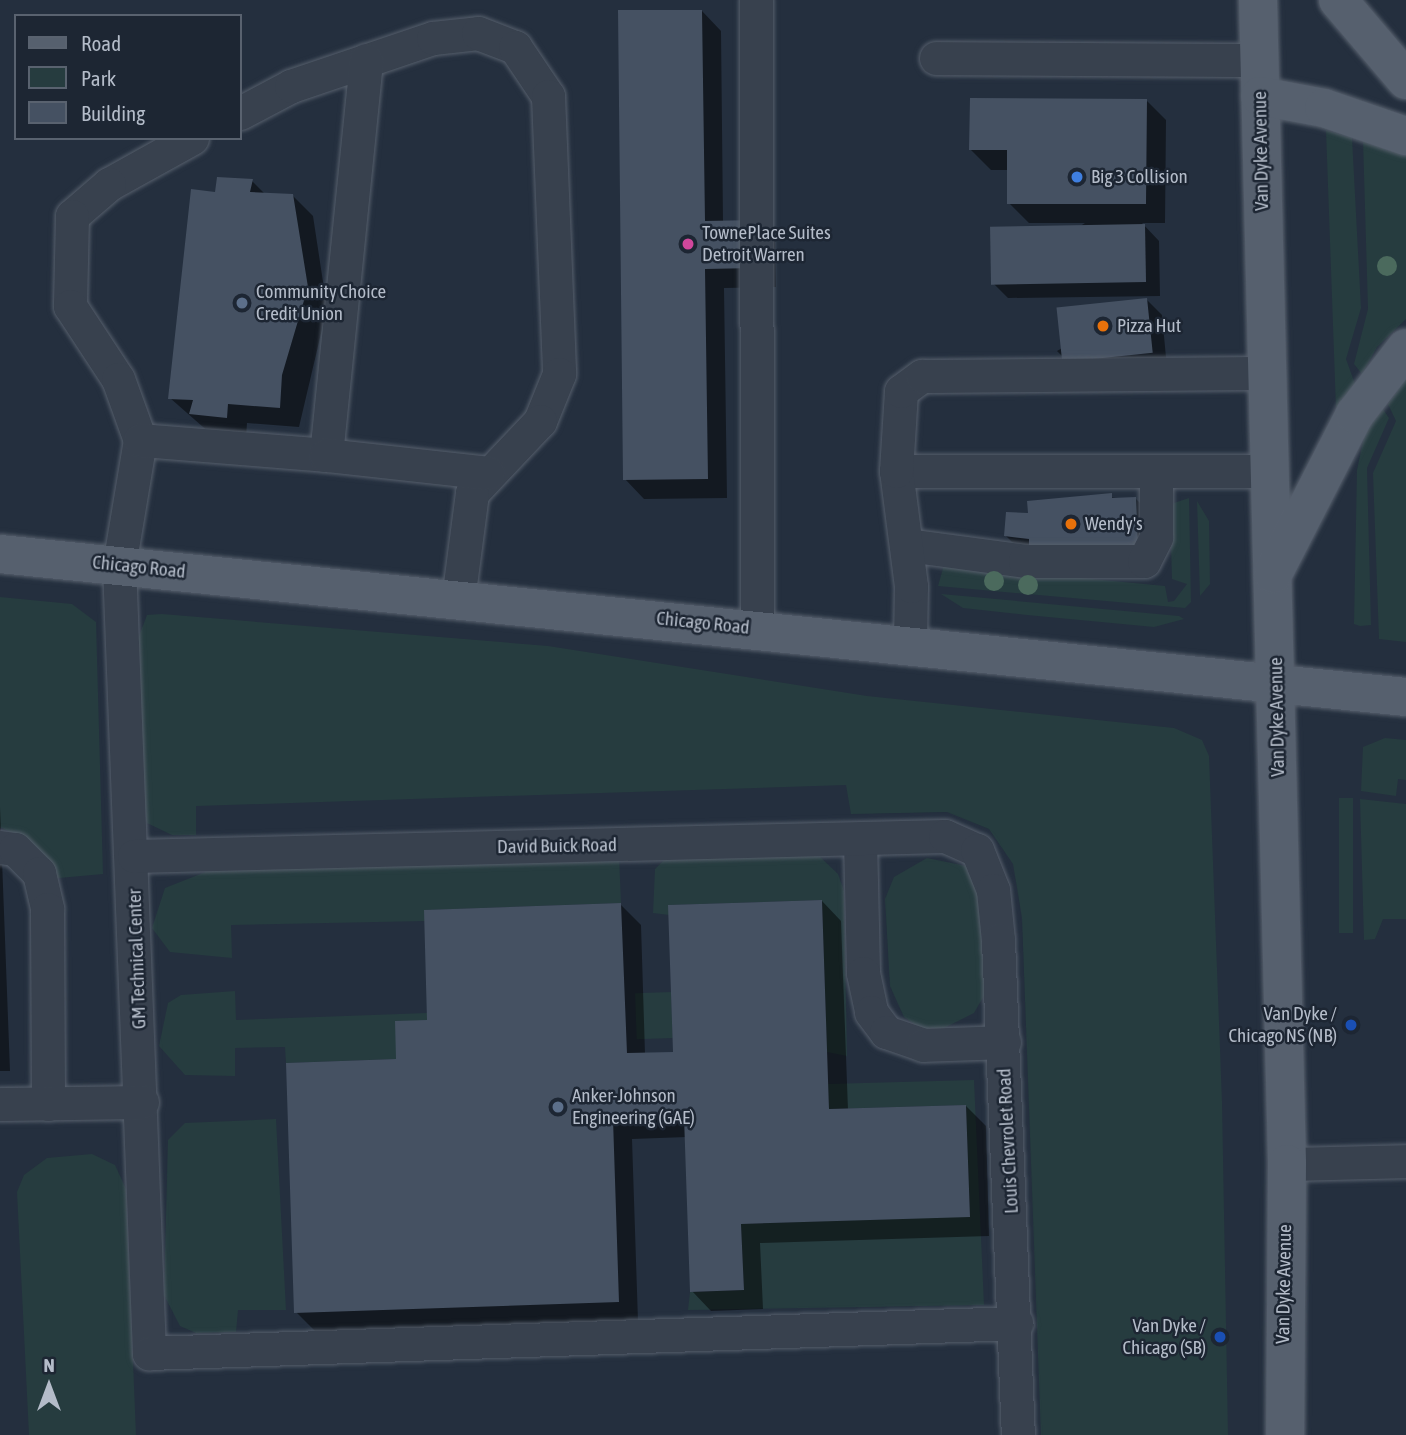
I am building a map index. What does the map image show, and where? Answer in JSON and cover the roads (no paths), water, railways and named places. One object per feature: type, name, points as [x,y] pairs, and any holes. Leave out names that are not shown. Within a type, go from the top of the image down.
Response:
[{"type":"main road","name":"Van Dyke Avenue","points":[[1258,0],[1287,1164],[1285,1435]]},
{"type":"main road","points":[[1338,0],[1406,80]]},
{"type":"main road","points":[[1259,78],[1324,108],[1406,136]]},
{"type":"main road","points":[[1272,576],[1355,414],[1406,348]]},
{"type":"main road","name":"Chicago Road","points":[[0,554],[910,642],[1406,697]]},
{"type":"lane","points":[[756,0],[757,629]]},
{"type":"lane","points":[[242,112],[291,86],[433,37],[478,33],[515,47],[548,96],[559,374],[540,421],[488,473],[472,493],[458,598]]},
{"type":"lane","points":[[936,58],[1259,78]]},
{"type":"lane","points":[[326,455],[366,60]]},
{"type":"lane","points":[[188,140],[109,184],[72,216],[70,306],[118,379],[140,440],[326,455],[488,473]]},
{"type":"lane","points":[[910,642],[906,545],[896,471],[901,391],[922,376],[1266,373]]},
{"type":"lane","name":"GM Technical Center","points":[[140,440],[119,565],[134,856],[149,1353],[1016,1323]]},
{"type":"lane","points":[[896,471],[1156,474],[1269,471]]},
{"type":"lane","points":[[906,545],[1025,561],[1144,561],[1156,537],[1156,474]]},
{"type":"lane","name":"David Buick Road","points":[[134,856],[945,836],[977,850]]},
{"type":"lane","points":[[860,839],[863,973],[871,1012],[886,1032],[923,1045],[1004,1042]]},
{"type":"lane","points":[[0,847],[15,849],[39,873],[47,909],[48,1104]]},
{"type":"lane","name":"Louis Chevrolet Road","points":[[977,850],[993,890],[1004,1042],[1018,1435]]},
{"type":"lane","points":[[0,1104],[142,1102]]},
{"type":"lane","points":[[1287,1164],[1406,1161]]},
{"type":"place","name":"Big 3 Collision","points":[[1077,177]]},
{"type":"place","name":"TownePlace Suites Detroit Warren","points":[[688,244]]},
{"type":"place","name":"Community Choice Credit Union","points":[[242,303]]},
{"type":"place","name":"Pizza Hut","points":[[1103,326]]},
{"type":"place","name":"Wendy's","points":[[1071,524]]},
{"type":"place","name":"Van Dyke / Chicago NS (NB)","points":[[1351,1025]]},
{"type":"place","name":"Anker-Johnson Engineering (GAE)","points":[[558,1107]]},
{"type":"place","name":"Van Dyke / Chicago (SB)","points":[[1220,1337]]}]
